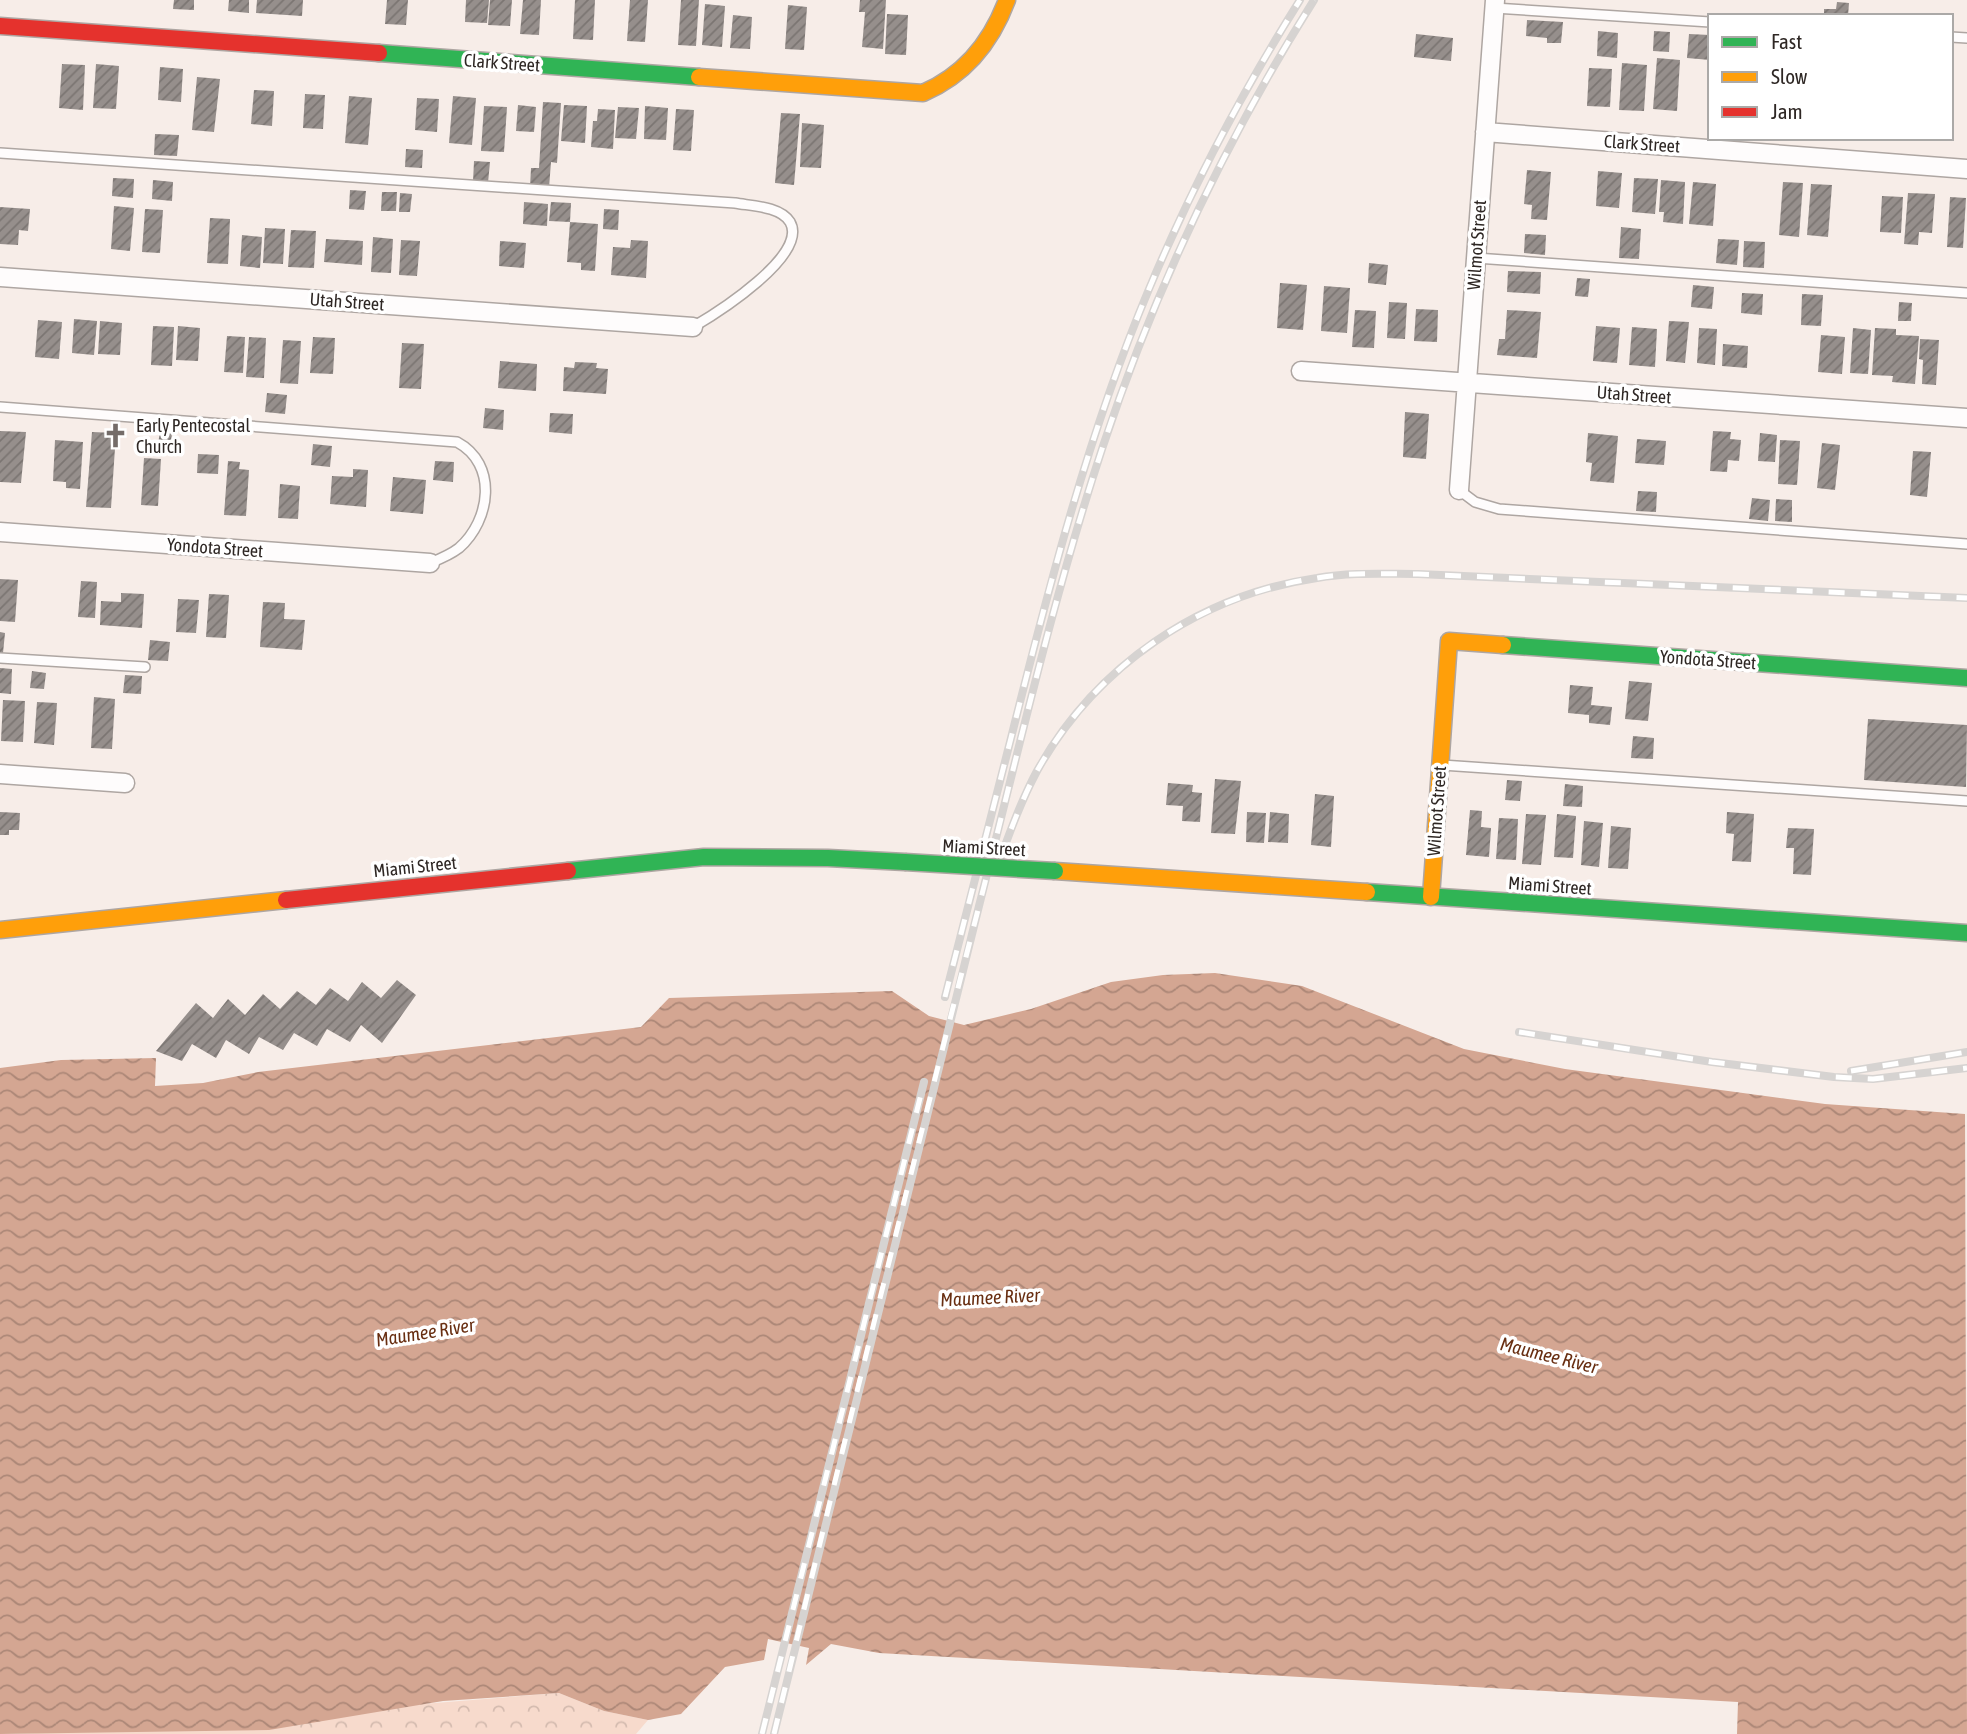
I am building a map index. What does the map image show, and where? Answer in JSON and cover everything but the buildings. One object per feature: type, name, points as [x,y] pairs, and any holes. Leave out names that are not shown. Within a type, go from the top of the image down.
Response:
[{"type":"street","name":"Clark Street","points":[[0,26],[923,93],[939,88],[952,79],[987,44],[1003,14],[1007,0]]},
{"type":"street","name":"Wilmot Street","points":[[1459,490],[1495,4]]},
{"type":"street","name":"Clark Street","points":[[1485,132],[1967,169]]},
{"type":"street","name":"Utah Street","points":[[0,277],[693,327]]},
{"type":"street","name":"Utah Street","points":[[1301,371],[1967,418]]},
{"type":"street","name":"Yondota Street","points":[[0,532],[430,564]]},
{"type":"street","name":"Wilmot Street","points":[[1431,897],[1449,641]]},
{"type":"street","name":"Yondota Street","points":[[1449,641],[1967,678]]},
{"type":"street","points":[[0,774],[125,783]]},
{"type":"street","name":"Miami Street","points":[[0,930],[704,857],[905,862],[1967,933]]},
{"type":"lane","points":[[1495,4],[1708,22]]},
{"type":"lane","points":[[0,153],[735,203],[779,213],[789,221],[793,233],[792,243],[782,257],[754,284],[718,312],[693,327]]},
{"type":"lane","points":[[1476,258],[1967,293]]},
{"type":"lane","points":[[0,407],[457,442],[478,458],[483,472],[485,503],[479,519],[459,548],[430,564]]},
{"type":"lane","points":[[1459,490],[1475,502],[1499,509],[1967,544]]},
{"type":"lane","points":[[0,658],[145,667]]},
{"type":"lane","points":[[1441,765],[1967,801]]},
{"type":"green space","points":[[559,1693],[604,1711],[648,1720],[636,1734],[15,1734],[85,1731]]},
{"type":"water","name":"Maumee River","points":[[1215,973],[1302,986],[1464,1049],[1565,1069],[1825,1104],[1965,1114],[1967,1734],[1737,1734],[1738,1702],[879,1653],[831,1644],[806,1665],[809,1648],[768,1639],[764,1660],[725,1667],[681,1714],[648,1720],[604,1711],[559,1693],[443,1701],[269,1730],[0,1734],[0,1068],[61,1060],[156,1058],[155,1086],[203,1083],[258,1072],[641,1027],[669,998],[892,991],[929,1016],[964,1025],[1031,1009],[1111,982],[1163,975]]},
{"type":"railway","points":[[945,997],[1055,567],[1107,399],[1149,289],[1182,215],[1238,106],[1300,0]]},
{"type":"railway","points":[[774,1734],[1022,733],[1085,503],[1123,388],[1169,273],[1222,161],[1314,0]]},
{"type":"railway","points":[[1000,859],[1037,771],[1061,734],[1089,699],[1120,669],[1154,642],[1192,619],[1273,587],[1342,575],[1418,574],[1967,598]]},
{"type":"railway","points":[[1519,1032],[1712,1062],[1834,1077],[1873,1079],[1967,1068]]},
{"type":"railway","points":[[1851,1071],[1967,1052]]},
{"type":"railway","points":[[762,1734],[924,1082]]},
{"type":"traffic: fast","points":[[379,53],[699,77]]},
{"type":"traffic: fast","points":[[1503,645],[1967,678]]},
{"type":"traffic: fast","points":[[568,871],[704,857],[905,862]]},
{"type":"traffic: fast","points":[[905,862],[1055,871]]},
{"type":"traffic: fast","points":[[1367,892],[1967,933]]},
{"type":"traffic: slow","points":[[699,77],[923,93],[952,77],[975,56],[993,30],[1007,0]]},
{"type":"traffic: slow","points":[[1431,897],[1449,641],[1503,645]]},
{"type":"traffic: slow","points":[[1055,871],[1367,892]]},
{"type":"traffic: slow","points":[[0,930],[286,900]]},
{"type":"traffic: jam","points":[[0,26],[379,53]]},
{"type":"traffic: jam","points":[[286,900],[568,871]]},
{"type":"place","name":"Early Pentecostal Church","points":[[116,436]]}]
